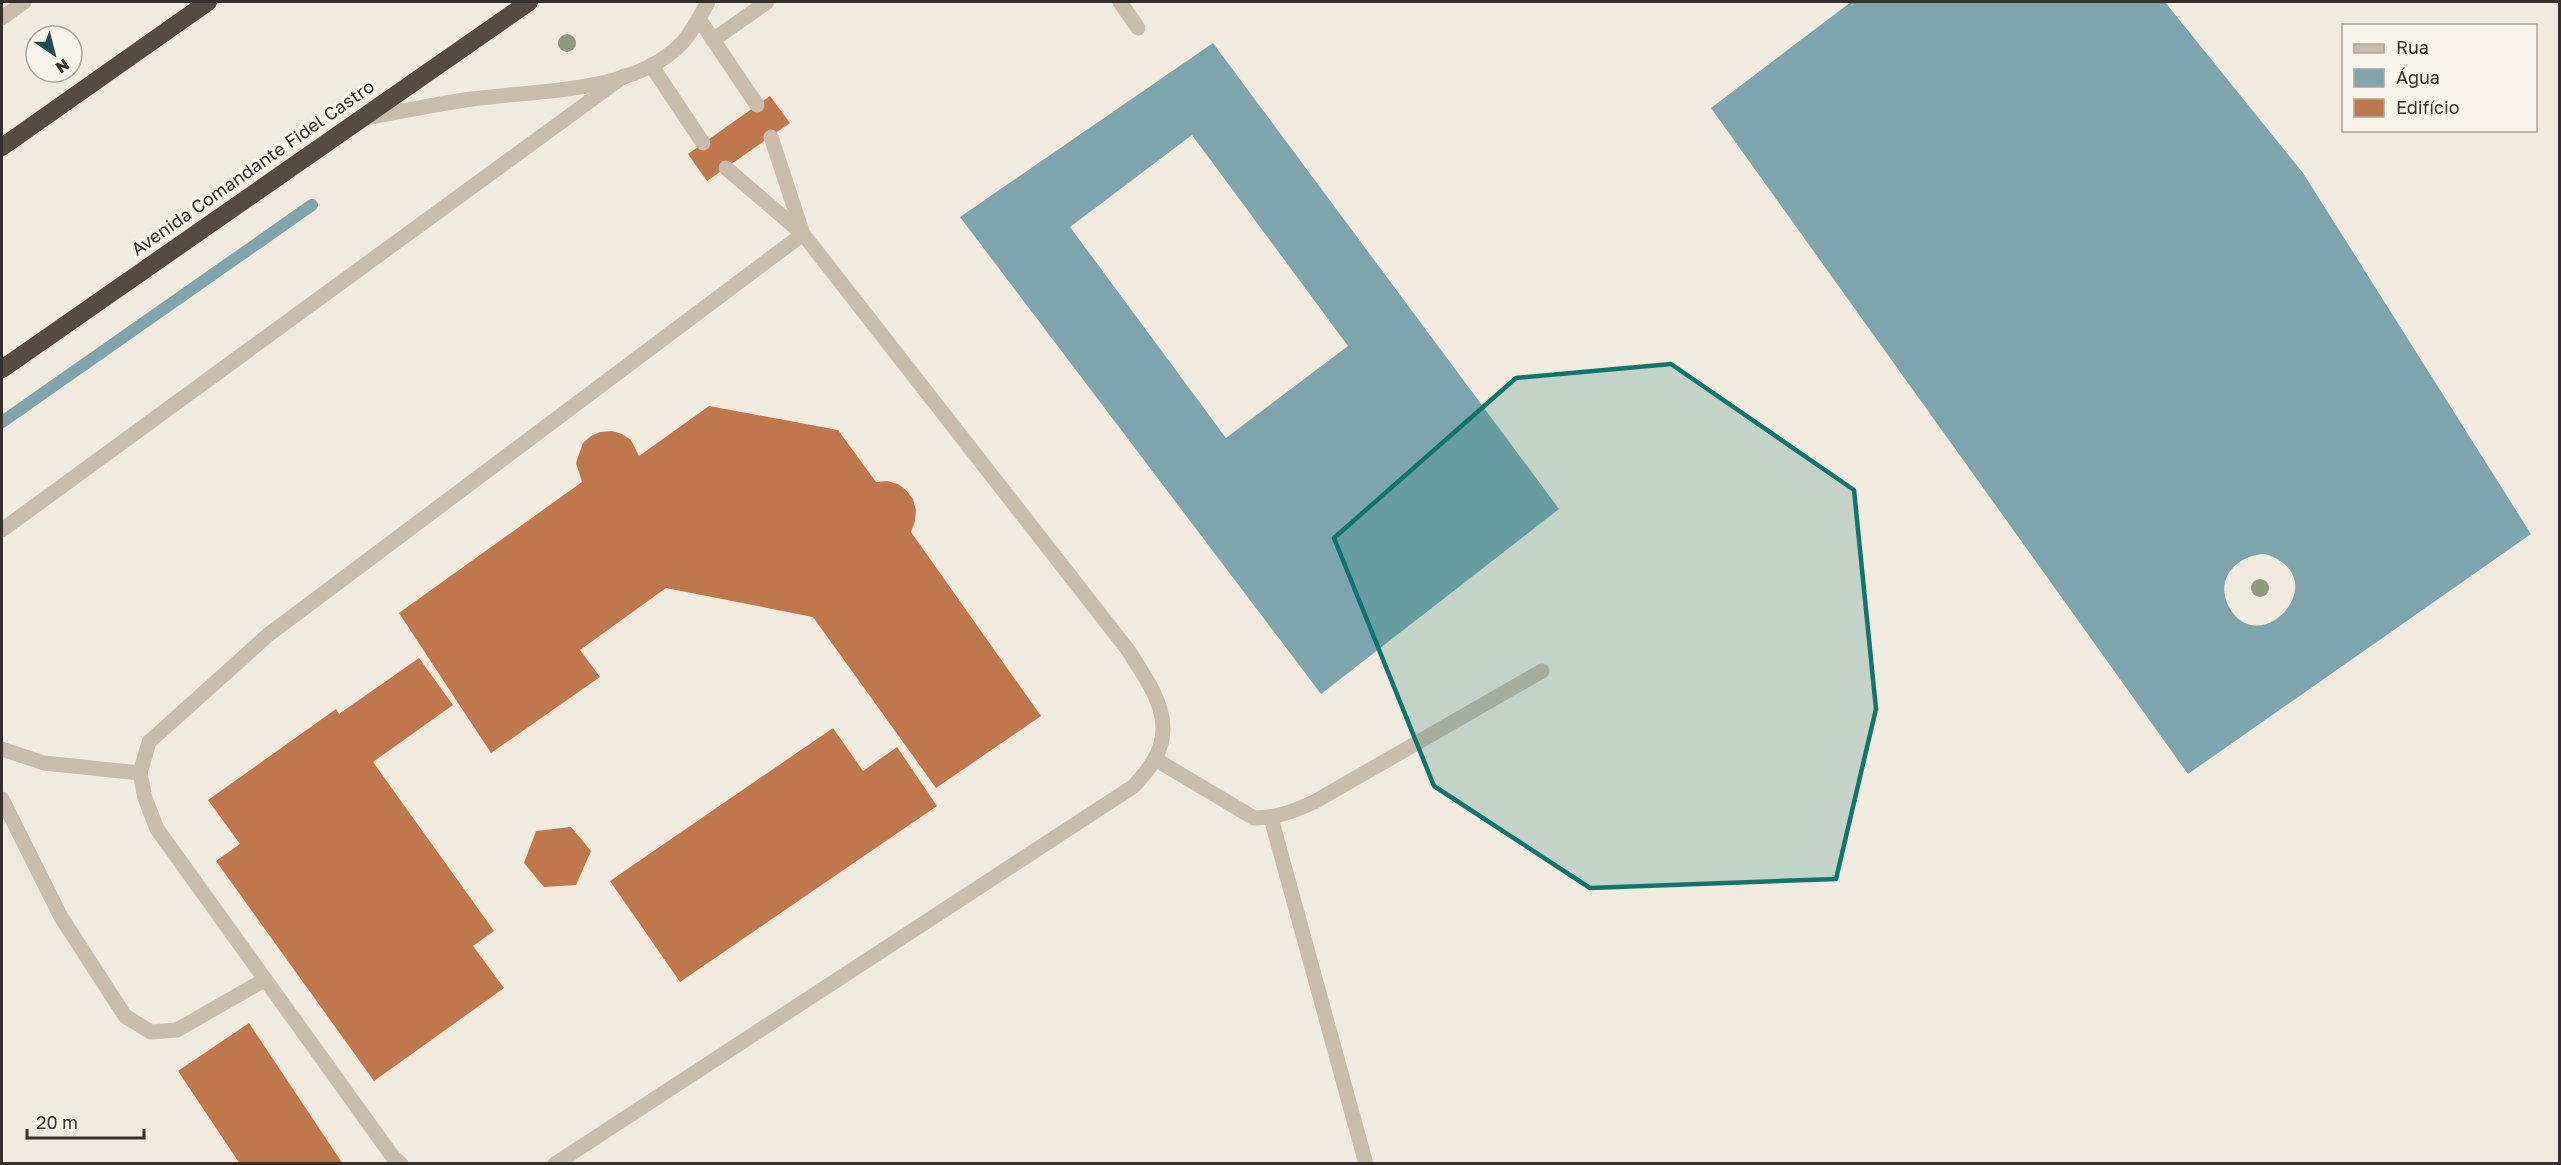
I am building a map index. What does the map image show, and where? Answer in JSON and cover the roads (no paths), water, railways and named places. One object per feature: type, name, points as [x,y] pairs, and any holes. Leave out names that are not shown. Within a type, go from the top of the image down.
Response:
[{"type":"highway","points":[[2,147],[208,2]]},
{"type":"highway","name":"Avenida Comandante Fidel Castro","points":[[2,369],[528,2]]},
{"type":"street","points":[[2,18],[24,2]]},
{"type":"street","points":[[361,119],[472,99],[573,90],[624,76],[651,65],[680,44],[699,19],[708,2]]},
{"type":"street","points":[[713,40],[767,2]]},
{"type":"street","points":[[1120,2],[1138,28]]},
{"type":"street","points":[[699,19],[757,105]]},
{"type":"street","points":[[651,65],[703,143]]},
{"type":"street","points":[[2,530],[624,76]]},
{"type":"street","points":[[771,137],[803,234]]},
{"type":"street","points":[[555,1164],[1134,786],[1155,759],[1165,729],[1156,695],[1128,650],[803,234],[726,168]]},
{"type":"street","points":[[401,1164],[393,1157],[264,980],[157,829],[145,798],[140,773],[149,742],[267,635],[803,234]]},
{"type":"street","points":[[1155,759],[1254,818],[1271,818],[1288,814],[1314,802],[1542,671]]},
{"type":"street","points":[[2,749],[44,763],[140,773]]},
{"type":"street","points":[[2,800],[61,917],[125,1016],[150,1032],[177,1030],[264,980]]},
{"type":"street","points":[[1271,818],[1366,1164]]},
{"type":"water","points":[[1851,2],[2165,2],[2303,173],[2531,534],[2188,774],[1711,108]],"holes":[[[2265,554],[2286,565],[2295,580],[2294,596],[2286,610],[2273,621],[2258,626],[2242,622],[2229,607],[2225,597],[2224,587],[2231,570],[2245,559]]]},
{"type":"water","points":[[1213,43],[1559,509],[1321,694],[960,217]],"holes":[[[1192,135],[1348,346],[1226,438],[1070,227]]]},
{"type":"waterway","points":[[2,422],[312,205]]}]
